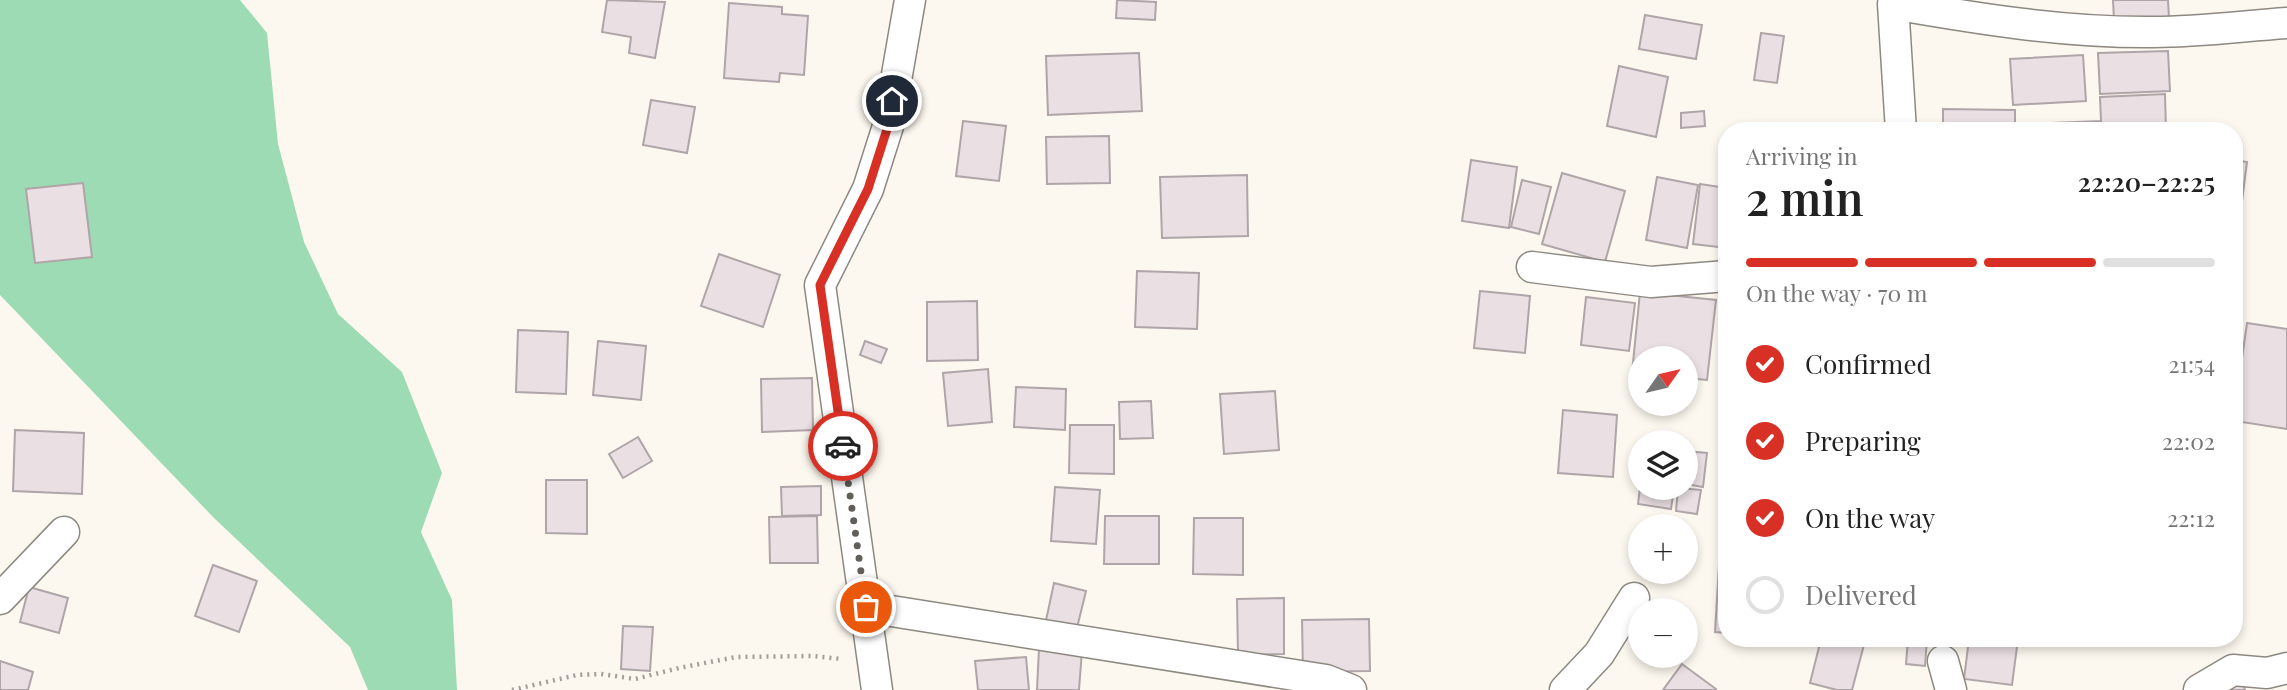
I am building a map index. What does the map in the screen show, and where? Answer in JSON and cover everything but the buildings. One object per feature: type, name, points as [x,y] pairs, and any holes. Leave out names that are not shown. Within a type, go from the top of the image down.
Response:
[{"type":"street","points":[[876,680],[820,285],[868,189],[888,126],[910,0]]},
{"type":"street","points":[[1901,122],[1891,2],[1984,20],[2085,30],[2155,33],[2287,23]]},
{"type":"street","points":[[1532,267],[1651,282],[1718,277]]},
{"type":"street","points":[[0,600],[64,532]]},
{"type":"street","points":[[866,607],[1326,680],[1351,690]]},
{"type":"street","points":[[1565,690],[1599,654],[1628,608]]},
{"type":"street","points":[[1943,661],[1951,690]]},
{"type":"street","points":[[2199,690],[2233,670],[2267,673],[2287,668]]},
{"type":"path","points":[[512,690],[577,675],[601,674],[635,679],[680,667],[736,657],[812,656],[850,660],[876,680]]},
{"type":"green space","points":[[0,0],[240,0],[267,33],[278,144],[304,242],[338,314],[402,372],[442,473],[421,532],[452,600],[457,690],[368,690],[350,647],[214,518],[0,295]]},
{"type":"way so far","points":[[843,446],[866,607]]},
{"type":"route","points":[[843,446],[820,285],[868,189],[888,126],[892,101]]}]
